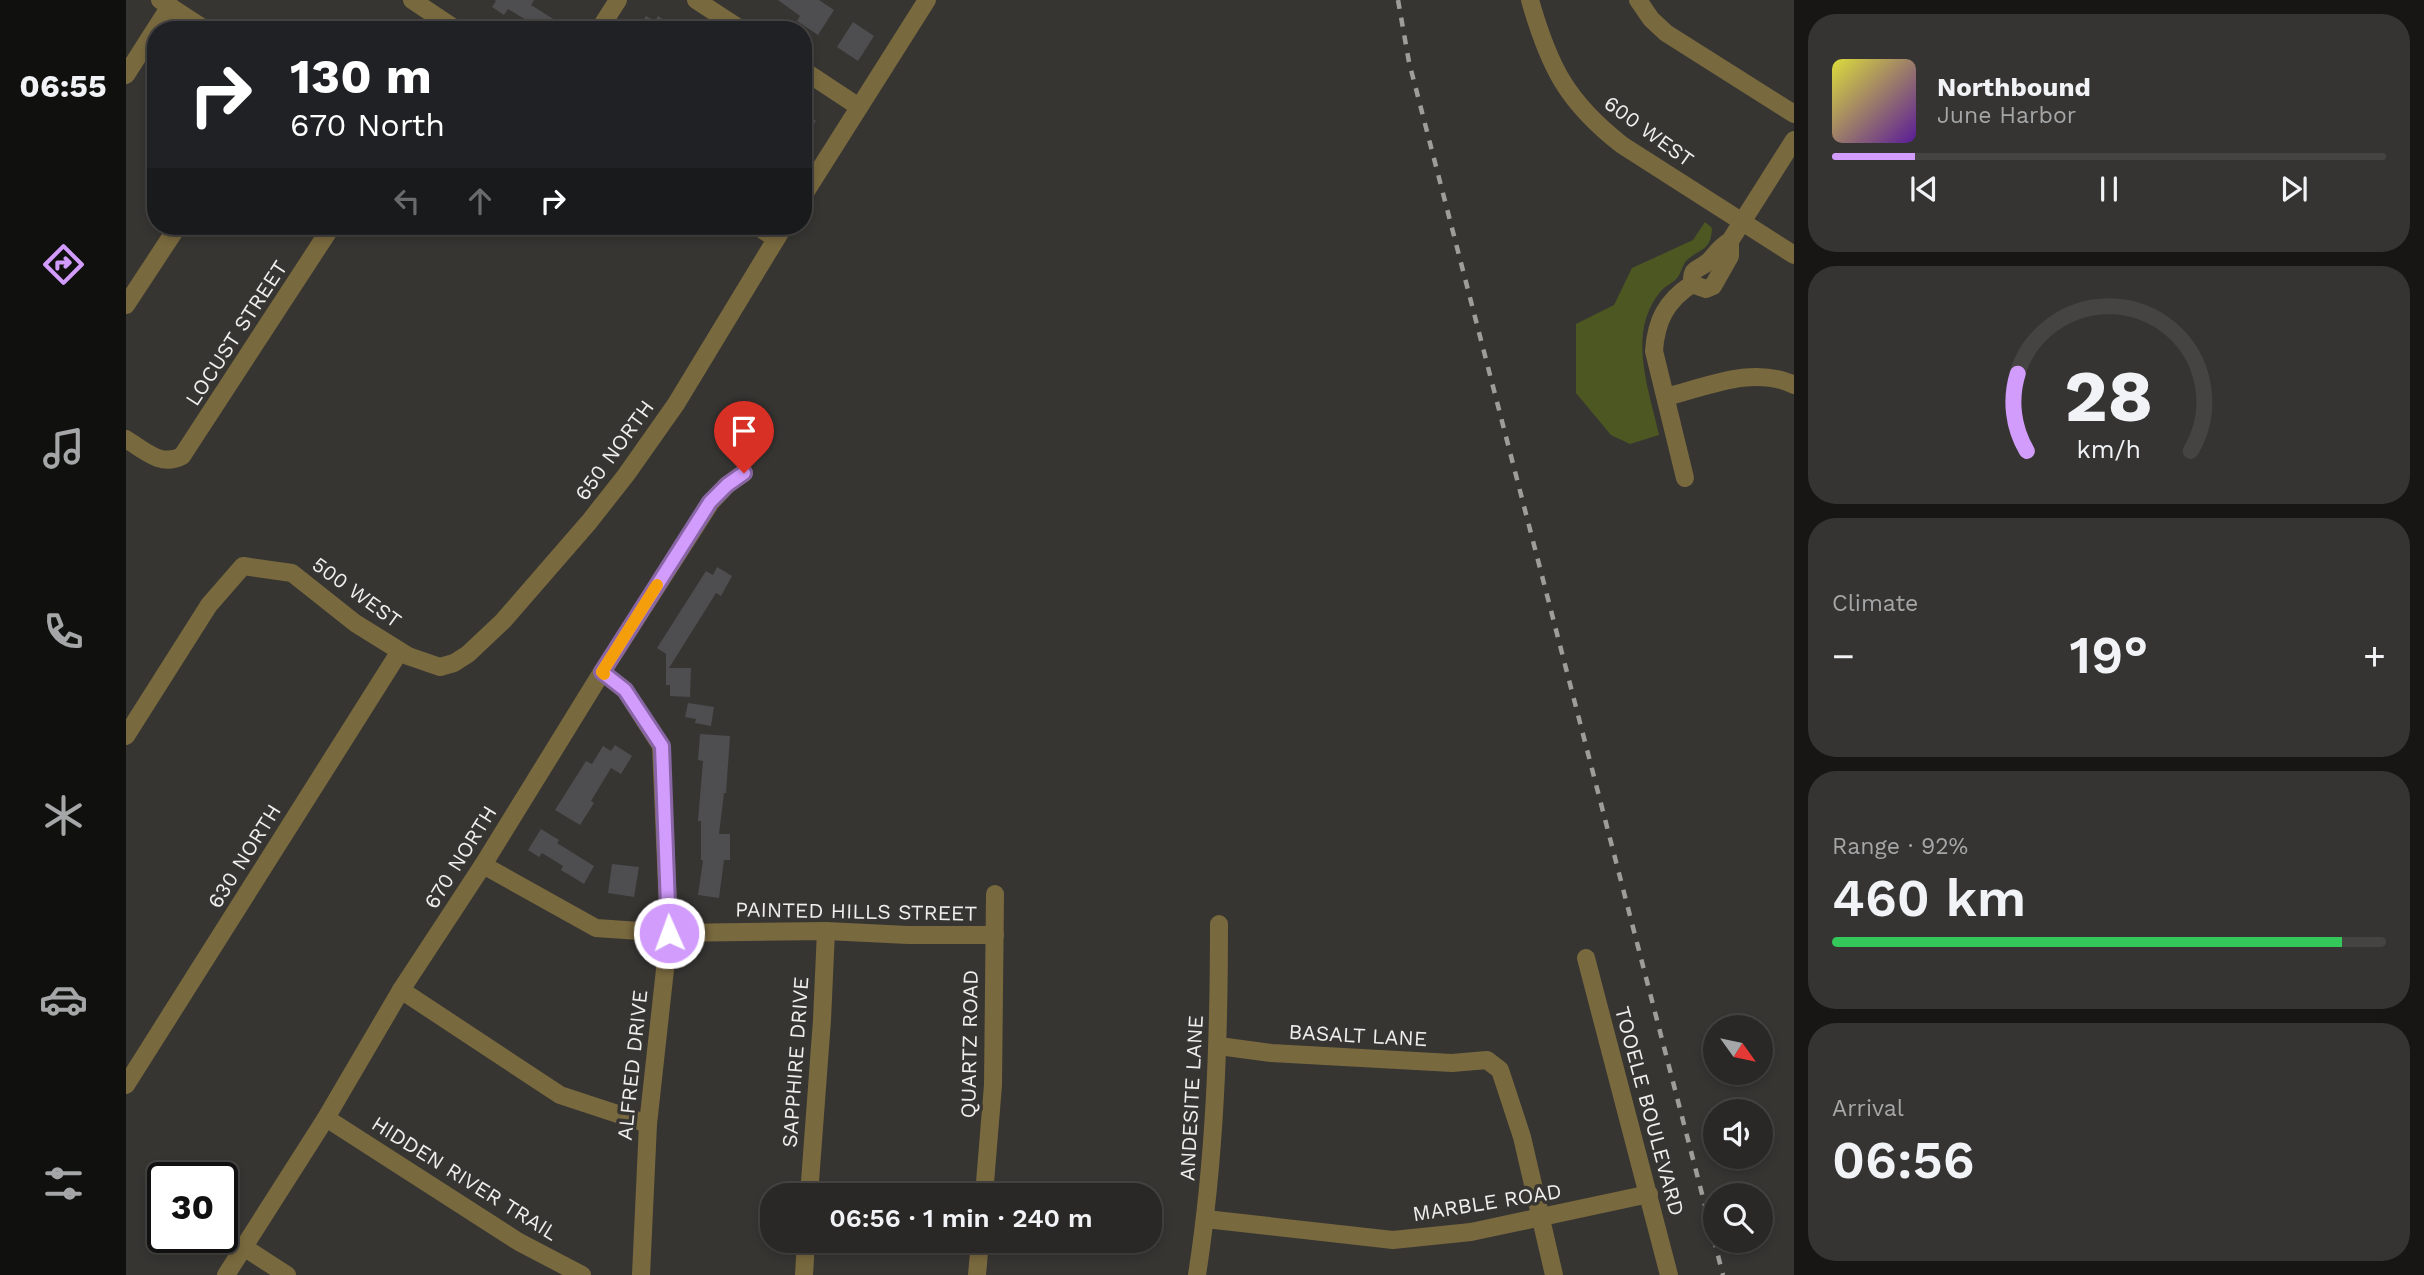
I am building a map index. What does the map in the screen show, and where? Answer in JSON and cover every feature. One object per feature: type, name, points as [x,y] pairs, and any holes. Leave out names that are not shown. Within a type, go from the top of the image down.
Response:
[{"type":"street","points":[[412,0],[444,21]]},
{"type":"street","points":[[605,21],[618,0]]},
{"type":"street","points":[[696,0],[728,21]]},
{"type":"street","points":[[812,182],[927,0]]},
{"type":"street","name":"600 WEST","points":[[1530,0],[1542,42],[1559,79],[1596,124],[1622,145],[1794,255]]},
{"type":"street","points":[[1638,0],[1651,19],[1666,33],[1794,114]]},
{"type":"street","points":[[155,21],[165,3],[192,21]]},
{"type":"street","points":[[126,75],[147,36]]},
{"type":"street","points":[[812,76],[859,107]]},
{"type":"street","points":[[1685,478],[1654,351],[1655,331],[1663,311],[1680,292],[1692,285],[1706,289],[1713,286],[1730,256],[1730,241],[1794,141]]},
{"type":"street","points":[[126,305],[172,235]]},
{"type":"street","name":"LOCUST STREET","points":[[126,439],[162,461],[173,461],[183,456],[326,235]]},
{"type":"street","name":"650 NORTH","points":[[440,667],[454,663],[468,654],[503,621],[626,475],[676,404],[778,235]]},
{"type":"street","points":[[1666,397],[1743,377],[1768,376],[1794,385]]},
{"type":"street","name":"670 NORTH","points":[[226,1275],[327,1118],[401,990],[483,865],[710,502],[744,473]]},
{"type":"street","name":"500 WEST","points":[[126,736],[209,605],[243,566],[292,573],[355,622],[400,651],[440,667]]},
{"type":"street","name":"630 NORTH","points":[[126,1085],[400,651]]},
{"type":"street","name":"ALFRED DRIVE","points":[[602,672],[625,690],[662,746],[669,933],[648,1124],[641,1275]]},
{"type":"street","name":"PAINTED HILLS STREET","points":[[483,865],[596,928],[669,933],[825,931],[995,936]]},
{"type":"street","name":"QUARTZ ROAD","points":[[985,1183],[993,1085],[995,894]]},
{"type":"street","name":"ANDESITE LANE","points":[[1197,1275],[1206,1219],[1219,1046],[1219,923]]},
{"type":"street","name":"SAPPHIRE DRIVE","points":[[810,1183],[822,1020],[825,931]]},
{"type":"street","name":"TOOELE BOULEVARD","points":[[1586,958],[1669,1275]]},
{"type":"street","points":[[401,990],[560,1095],[648,1124]]},
{"type":"street","name":"BASALT LANE","points":[[1219,1046],[1271,1053],[1438,1062],[1487,1060],[1500,1070],[1522,1137],[1540,1219]]},
{"type":"street","name":"HIDDEN RIVER TRAIL","points":[[327,1118],[519,1242],[582,1275]]},
{"type":"street","name":"MARBLE ROAD","points":[[1206,1219],[1393,1240],[1471,1233],[1649,1194]]},
{"type":"street","points":[[1540,1219],[1554,1275]]},
{"type":"street","points":[[245,1248],[287,1275]]},
{"type":"street","points":[[804,1275],[805,1253]]},
{"type":"street","points":[[977,1275],[979,1253]]},
{"type":"green space","points":[[1705,222],[1712,228],[1708,245],[1684,263],[1677,278],[1661,291],[1650,307],[1642,342],[1643,361],[1659,435],[1630,444],[1611,435],[1576,393],[1576,324],[1614,305],[1632,268],[1693,240]]},
{"type":"building","points":[[494,0],[534,0],[531,5],[557,21],[528,21],[508,9],[504,15],[492,7],[496,1]]},
{"type":"building","points":[[778,0],[819,0],[834,10],[818,35],[812,31],[812,21],[797,21],[800,16]]},
{"type":"building","points":[[853,22],[874,36],[858,61],[837,47]]},
{"type":"building","points":[[717,567],[732,576],[721,596],[716,593],[669,668],[691,668],[690,697],[670,696],[670,685],[666,685],[666,654],[657,648],[706,571],[713,575]]},
{"type":"building","points":[[688,703],[714,707],[711,726],[695,723],[696,719],[685,717]]},
{"type":"building","points":[[700,734],[730,736],[726,793],[719,834],[730,834],[730,860],[724,860],[719,898],[698,895],[703,860],[701,821],[698,821],[703,761],[698,760]]},
{"type":"building","points":[[615,745],[632,756],[621,774],[611,768],[580,825],[555,810],[586,761],[592,764],[603,746],[611,751]]},
{"type":"building","points":[[541,829],[559,840],[557,843],[594,866],[584,884],[561,870],[563,866],[542,853],[539,857],[528,850]]},
{"type":"building","points":[[612,864],[639,867],[634,897],[608,893]]},
{"type":"railway","points":[[1398,0],[1409,62],[1723,1275]]},
{"type":"slow traffic","points":[[604,674],[602,672],[657,585]]},
{"type":"route","points":[[669,933],[662,746],[625,690],[602,672],[710,502],[744,473]]}]
